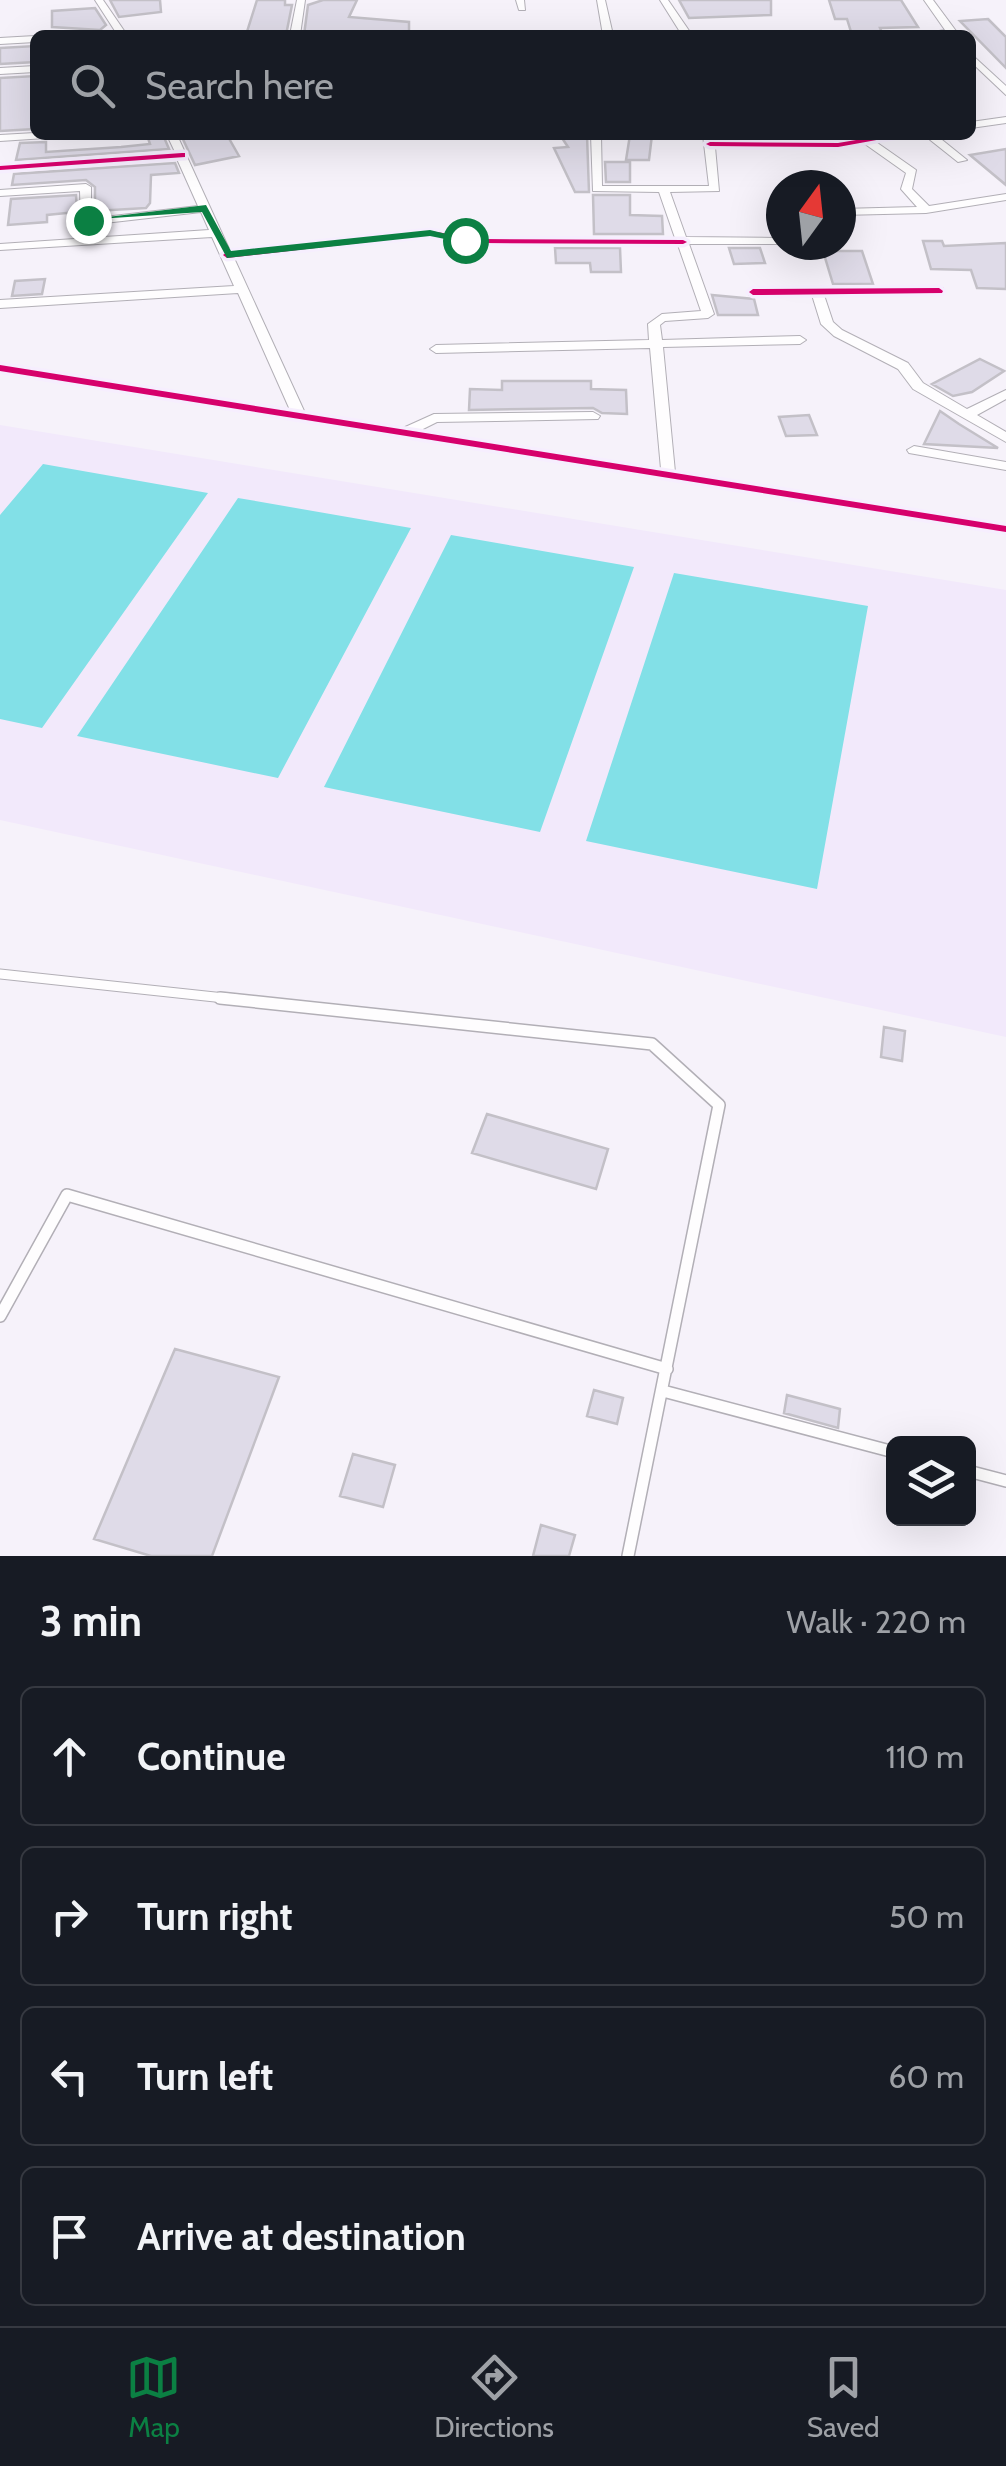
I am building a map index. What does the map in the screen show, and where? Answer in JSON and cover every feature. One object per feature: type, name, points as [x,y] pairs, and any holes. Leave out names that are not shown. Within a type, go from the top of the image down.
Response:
[{"type":"street","points":[[99,0],[118,30]]},
{"type":"street","points":[[296,30],[300,0]]},
{"type":"street","points":[[601,0],[607,30]]},
{"type":"street","points":[[664,0],[684,30]]},
{"type":"street","points":[[928,0],[951,30]]},
{"type":"street","points":[[0,41],[30,39]]},
{"type":"street","points":[[976,62],[1006,92]]},
{"type":"street","points":[[0,71],[30,69]]},
{"type":"street","points":[[976,124],[1006,120]]},
{"type":"street","points":[[0,138],[30,136]]},
{"type":"street","points":[[175,140],[299,415]]},
{"type":"street","points":[[596,140],[598,189],[664,192],[715,190],[709,140],[838,145],[868,140],[912,172],[906,189],[926,210]]},
{"type":"street","points":[[936,140],[962,160]]},
{"type":"street","points":[[0,168],[182,154]]},
{"type":"street","points":[[0,193],[86,187],[88,220],[206,208]]},
{"type":"street","points":[[664,192],[708,314],[656,320],[668,474]]},
{"type":"street","points":[[856,212],[926,210],[1006,197]]},
{"type":"street","points":[[0,248],[217,233]]},
{"type":"street","points":[[227,255],[430,233],[482,241],[766,240]]},
{"type":"street","points":[[0,304],[242,289]]},
{"type":"street","points":[[752,292],[939,292]]},
{"type":"street","points":[[817,292],[827,324],[903,366],[918,386],[1006,438]]},
{"type":"street","points":[[436,349],[800,340]]},
{"type":"street","points":[[0,368],[1006,529]]},
{"type":"street","points":[[968,414],[1006,394]]},
{"type":"street","points":[[407,432],[434,418],[592,416]]},
{"type":"street","points":[[914,450],[1006,466]]},
{"type":"lane","points":[[0,974],[652,1044],[718,1105],[628,1556]]},
{"type":"lane","points":[[0,1316],[67,1195],[667,1369]]},
{"type":"lane","points":[[662,1391],[886,1450]]},
{"type":"lane","points":[[976,1473],[1006,1481]]},
{"type":"shaded area","points":[[0,425],[1006,590],[1006,1037],[0,820]]},
{"type":"water","points":[[43,464],[208,493],[42,728],[0,719],[0,515]]},
{"type":"water","points":[[238,498],[411,528],[278,778],[77,736]]},
{"type":"water","points":[[451,535],[634,567],[540,832],[324,787]]},
{"type":"water","points":[[674,573],[868,606],[817,889],[586,841]]},
{"type":"building","points":[[110,0],[160,0],[161,12],[119,17]]},
{"type":"building","points":[[257,0],[285,0],[285,5],[292,5],[287,30],[248,30]]},
{"type":"building","points":[[323,0],[357,0],[349,17],[409,22],[409,30],[305,30],[308,5]]},
{"type":"building","points":[[679,0],[771,0],[771,15],[689,18]]},
{"type":"building","points":[[829,0],[901,0],[918,27],[850,30],[847,19],[835,19]]},
{"type":"building","points":[[95,8],[106,25],[100,30],[52,27],[52,11]]},
{"type":"building","points":[[988,19],[1006,37],[1006,68],[976,37],[976,30],[969,30],[960,21]]},
{"type":"building","points":[[30,46],[30,62],[0,64],[0,48]]},
{"type":"building","points":[[30,76],[30,129],[0,131],[0,78]]},
{"type":"building","points":[[149,140],[165,140],[169,149],[16,160],[20,143],[46,142],[46,152],[150,144]]},
{"type":"building","points":[[183,140],[230,140],[239,156],[195,165]]},
{"type":"building","points":[[563,140],[587,140],[589,192],[575,192],[554,148],[568,147]]},
{"type":"building","points":[[629,140],[651,140],[649,160],[626,160]]},
{"type":"building","points":[[1006,149],[1006,185],[970,155]]},
{"type":"building","points":[[605,162],[630,162],[630,182],[606,182]]},
{"type":"building","points":[[175,163],[179,173],[151,175],[150,203],[146,208],[95,211],[95,187],[86,180],[12,185],[14,174]]},
{"type":"building","points":[[76,195],[77,212],[47,215],[47,222],[8,225],[11,199]]},
{"type":"building","points":[[593,195],[630,195],[630,215],[662,216],[663,234],[594,234]]},
{"type":"building","points":[[923,241],[942,241],[944,246],[1006,243],[1006,289],[977,288],[971,270],[931,269]]},
{"type":"building","points":[[555,248],[620,248],[621,272],[591,272],[590,263],[556,263]]},
{"type":"building","points":[[729,248],[760,248],[765,263],[734,264]]},
{"type":"building","points":[[856,251],[862,251],[873,284],[833,284],[826,260],[856,260]]},
{"type":"building","points":[[45,279],[42,294],[12,296],[15,281]]},
{"type":"building","points":[[712,295],[754,299],[758,315],[718,315]]},
{"type":"building","points":[[980,359],[1004,371],[972,392],[953,396],[932,384]]},
{"type":"building","points":[[502,381],[591,381],[591,389],[626,390],[627,414],[602,413],[593,408],[469,410],[470,389],[502,390]]},
{"type":"building","points":[[940,411],[959,424],[998,448],[924,444]]},
{"type":"building","points":[[809,415],[817,435],[786,436],[779,417]]},
{"type":"building","points":[[884,1027],[905,1031],[902,1061],[881,1057]]},
{"type":"building","points":[[487,1114],[608,1149],[596,1189],[472,1153]]},
{"type":"building","points":[[175,1349],[279,1377],[212,1556],[151,1556],[94,1539]]},
{"type":"building","points":[[594,1390],[623,1398],[617,1424],[587,1416]]},
{"type":"building","points":[[787,1395],[840,1409],[838,1428],[784,1413]]},
{"type":"building","points":[[353,1454],[395,1465],[383,1507],[340,1496]]},
{"type":"building","points":[[541,1525],[575,1535],[569,1556],[533,1556]]},
{"type":"cycle path","points":[[710,144],[838,145],[869,140]]},
{"type":"cycle path","points":[[0,168],[182,155]]},
{"type":"cycle path","points":[[227,255],[430,233],[482,241],[683,242]]},
{"type":"cycle path","points":[[753,292],[939,291]]},
{"type":"cycle path","points":[[0,368],[1006,529]]},
{"type":"route","points":[[88,220],[206,208],[227,255],[430,233],[465,240]]}]
